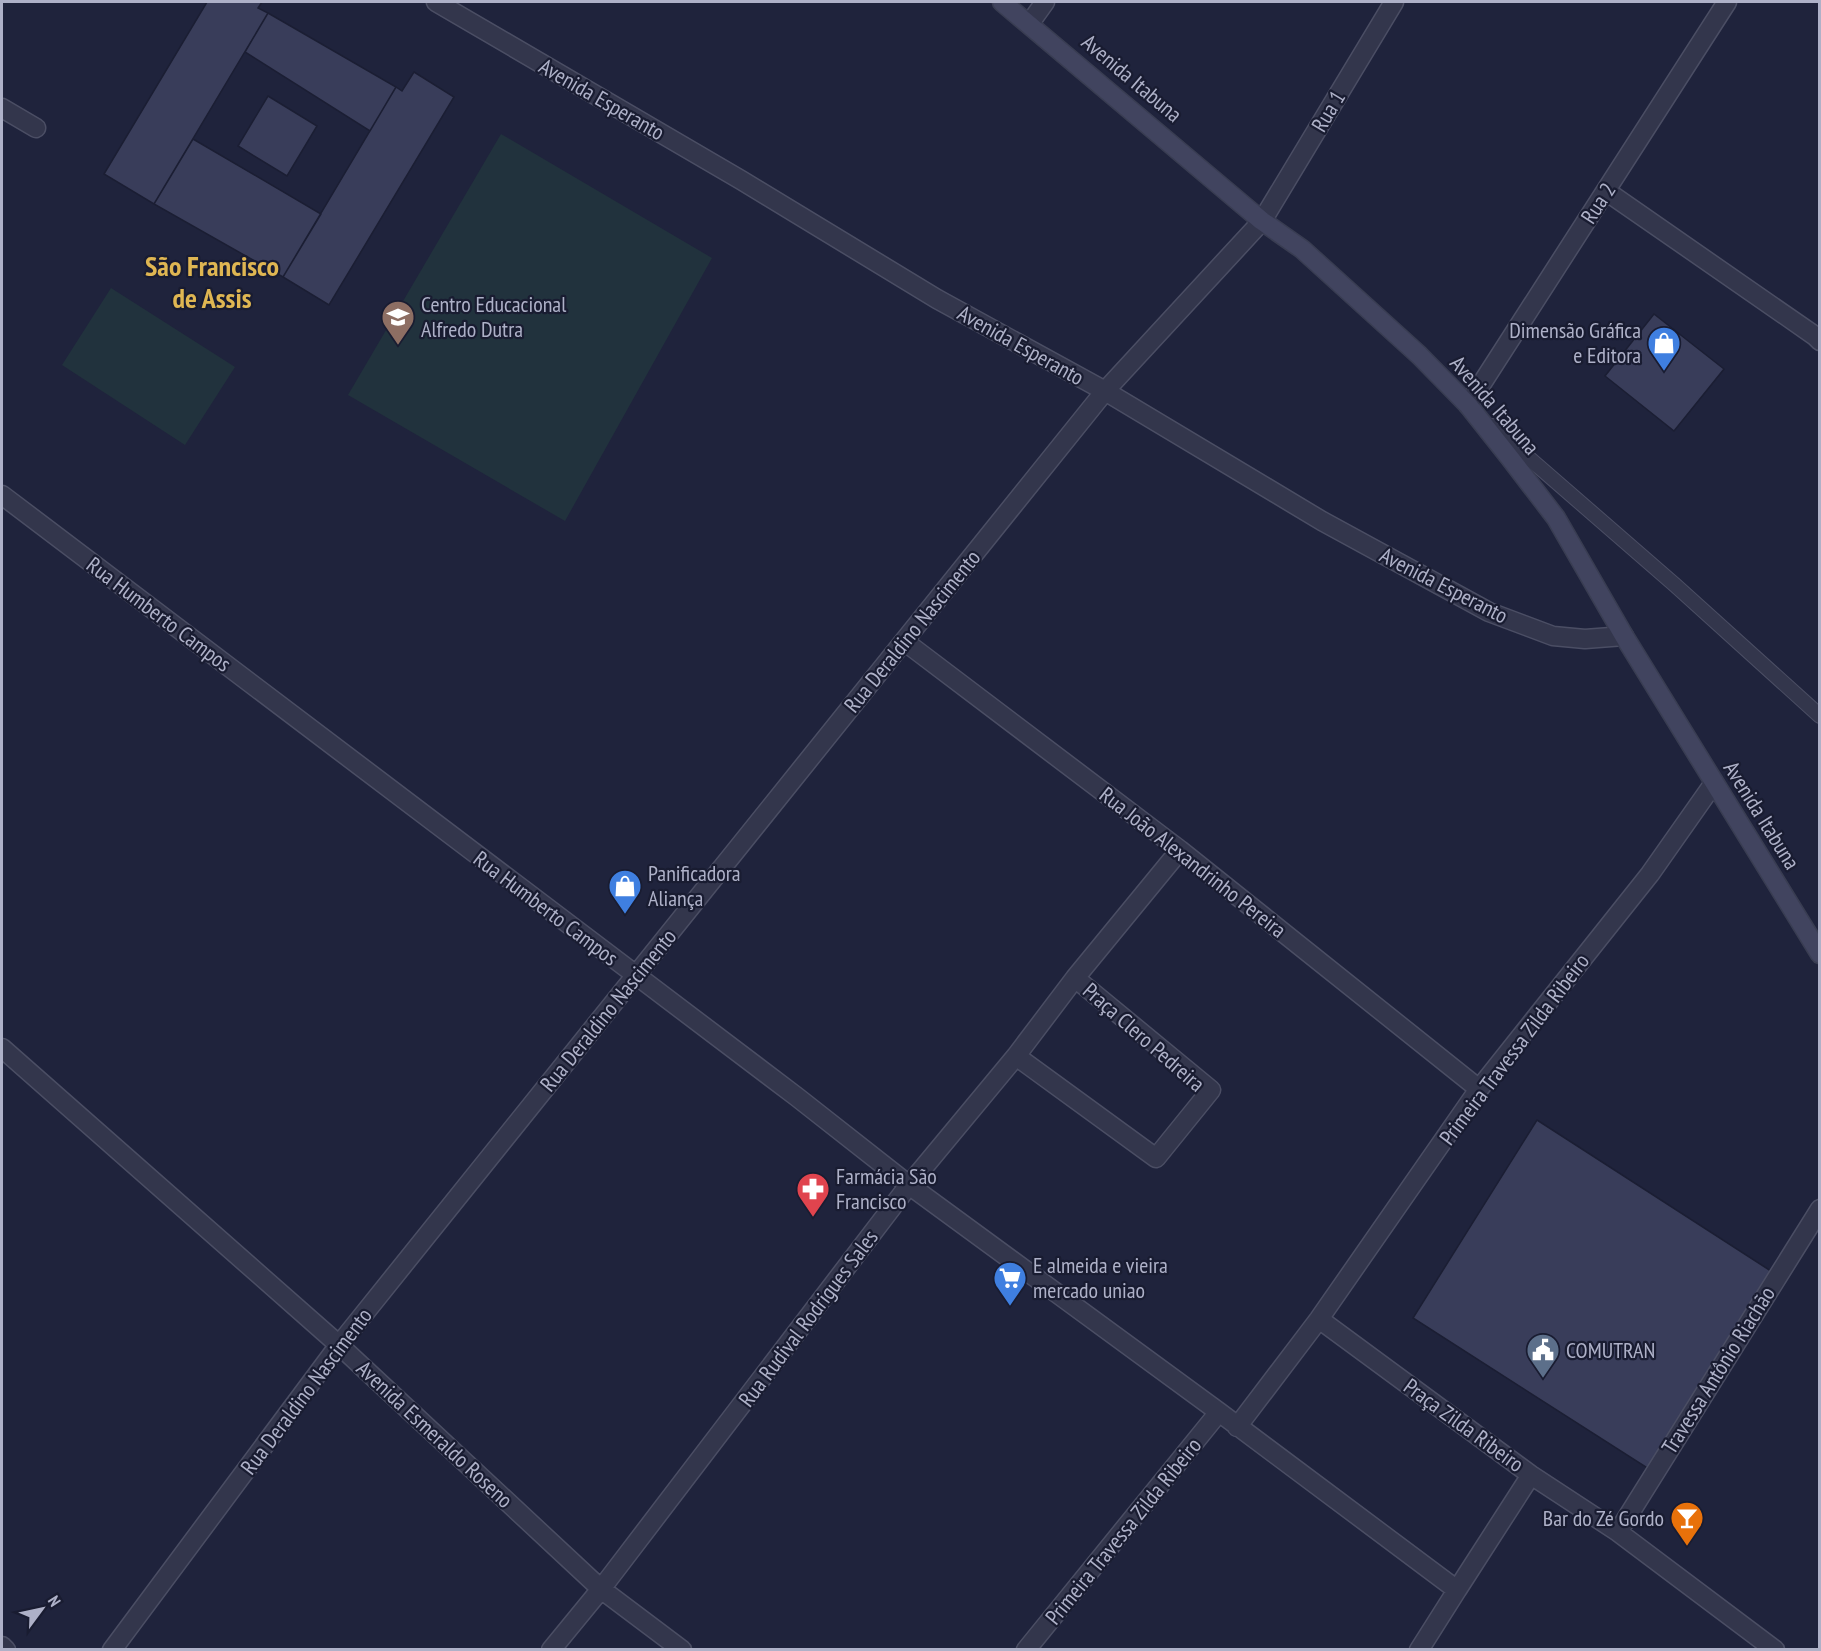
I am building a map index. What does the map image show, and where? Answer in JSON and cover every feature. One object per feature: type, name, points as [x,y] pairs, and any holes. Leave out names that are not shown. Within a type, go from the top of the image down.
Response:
[{"type":"main road","name":"Avenida Itabuna","points":[[1002,2],[1030,23],[1262,221],[1310,256],[1419,355],[1468,405],[1556,518],[1624,636],[1820,954]]},
{"type":"street","name":"Avenida Esperanto","points":[[436,2],[741,180],[937,299],[1105,391],[1322,521],[1489,612],[1553,636],[1585,639],[1624,636]]},
{"type":"street","points":[[1030,23],[1045,2]]},
{"type":"street","name":"Rua 1","points":[[1262,221],[1395,2]]},
{"type":"street","name":"Rua 2","points":[[1468,405],[1727,2]]},
{"type":"street","points":[[2,108],[36,128]]},
{"type":"street","points":[[1606,191],[1818,336]]},
{"type":"street","name":"Rua Deraldino Nascimento","points":[[111,1650],[339,1345],[1105,391],[1262,221]]},
{"type":"street","name":"Rua Humberto Campos","points":[[2,495],[797,1097],[909,1185],[1236,1426]]},
{"type":"street","name":"Rua João Alexandrinho Pereira","points":[[904,641],[1180,850],[1479,1089]]},
{"type":"street","name":"Primeira Travessa Zilda Ribeiro","points":[[1319,1319],[1479,1089],[1650,874],[1714,783]]},
{"type":"street","name":"Rua Rudival Rodrigues Sales","points":[[551,1650],[601,1589],[909,1185],[1016,1056],[1075,978],[1180,850]]},
{"type":"street","name":"Praça Clero Pedreira","points":[[1016,1056],[1156,1158],[1211,1090],[1075,978]]},
{"type":"street","name":"Avenida Esmeraldo Roseno","points":[[2,1048],[339,1345],[601,1589],[682,1650]]},
{"type":"street","name":"Travessa Antônio Riachão","points":[[1618,1532],[1820,1209]]},
{"type":"street","points":[[1319,1319],[1236,1426],[1457,1590]]},
{"type":"street","name":"Praça Zilda Ribeiro","points":[[1319,1319],[1530,1475],[1419,1650]]},
{"type":"street","name":"Primeira Travessa Zilda Ribeiro","points":[[1026,1650],[1219,1412]]},
{"type":"street","points":[[1530,1475],[1618,1532],[1775,1650]]},
{"type":"street","points":[[2,1646],[6,1650]]},
{"type":"lane","points":[[1468,405],[1676,585],[1820,716]]},
{"type":"shaded area","points":[[501,134],[712,258],[565,521],[348,395]]},
{"type":"shaded area","points":[[111,288],[235,367],[185,445],[62,365]]},
{"type":"building","points":[[207,2],[262,2],[258,8],[268,13],[154,204],[104,174]]},
{"type":"building","points":[[268,13],[396,87],[370,131],[245,52]]},
{"type":"building","points":[[414,72],[454,97],[329,305],[283,277],[396,87],[402,91]]},
{"type":"building","points":[[268,96],[317,126],[287,176],[238,146]]},
{"type":"building","points":[[193,139],[321,214],[283,277],[154,204]]},
{"type":"building","name":"Dimensão Gráfica e Editora","points":[[1654,314],[1724,369],[1674,431],[1605,376]]},
{"type":"building","name":"COMUTRAN","points":[[1537,1120],[1771,1271],[1652,1471],[1413,1318]]},
{"type":"place","name":"Centro Educacional Alfredo Dutra","points":[[398,346]]},
{"type":"place","name":"Dimensão Gráfica e Editora","points":[[1664,372]]},
{"type":"place","name":"Panificadora Aliança","points":[[625,915]]},
{"type":"place","name":"Farmácia São Francisco","points":[[813,1218]]},
{"type":"place","name":"E almeida e vieira mercado uniao","points":[[1010,1307]]},
{"type":"place","name":"COMUTRAN","points":[[1543,1379]]},
{"type":"place","name":"Bar do Zé Gordo","points":[[1687,1547]]},
{"type":"district","name":"São Francisco de Assis","points":[[212,281]]}]
